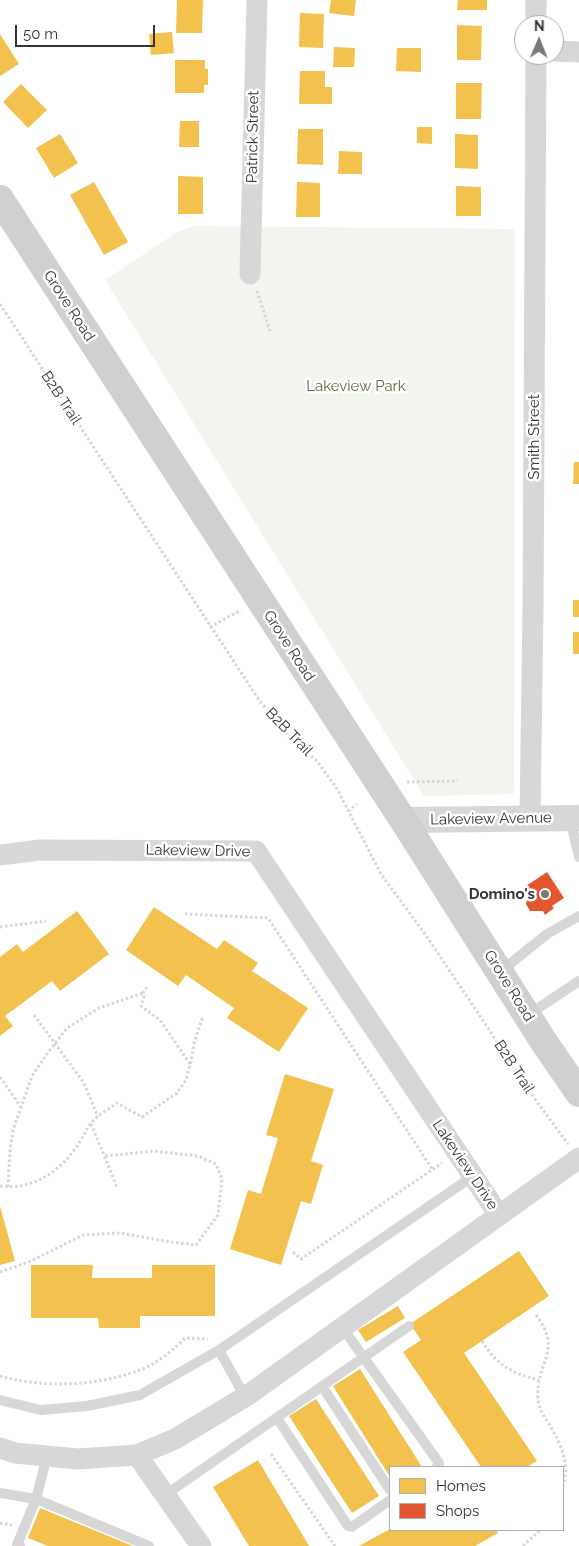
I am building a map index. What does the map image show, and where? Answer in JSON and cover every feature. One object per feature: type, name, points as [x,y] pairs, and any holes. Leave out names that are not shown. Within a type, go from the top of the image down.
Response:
[{"type":"main road","name":"Grove Road","points":[[0,199],[579,1092]]},
{"type":"street","name":"Patrick Street","points":[[250,274],[257,0]]},
{"type":"street","points":[[536,0],[536,15]]},
{"type":"street","points":[[564,52],[579,52]]},
{"type":"street","name":"Smith Street","points":[[530,818],[536,65]]},
{"type":"street","name":"Lakeview Avenue","points":[[403,820],[574,818]]},
{"type":"street","name":"Lakeview Drive","points":[[0,855],[40,850],[256,851],[499,1215],[245,1396],[175,1439],[137,1455],[78,1459],[15,1453],[0,1448]]},
{"type":"street","points":[[499,1215],[579,1158]]},
{"type":"street","points":[[137,1455],[201,1546]]},
{"type":"lane","points":[[574,818],[579,858]]},
{"type":"lane","points":[[500,972],[547,934],[579,916]]},
{"type":"lane","points":[[528,1016],[579,981]]},
{"type":"lane","points":[[0,1400],[41,1410],[87,1406],[140,1395],[221,1349],[473,1176]]},
{"type":"lane","points":[[165,1495],[408,1326]]},
{"type":"lane","points":[[342,1327],[439,1463],[437,1466]]},
{"type":"lane","points":[[221,1349],[245,1396]]},
{"type":"lane","points":[[322,1386],[389,1488]]},
{"type":"lane","points":[[277,1418],[348,1526],[352,1527],[389,1501]]},
{"type":"lane","points":[[20,1546],[17,1545],[36,1499],[47,1456]]},
{"type":"lane","points":[[0,1493],[36,1499],[149,1546]]},
{"type":"path","points":[[250,274],[270,331]]},
{"type":"path","name":"B2B Trail","points":[[0,304],[259,700],[289,737],[316,760],[336,787],[381,874],[425,934],[516,1073],[579,1158]]},
{"type":"path","points":[[210,627],[233,614]]},
{"type":"path","points":[[407,782],[458,781]]},
{"type":"path","points":[[348,811],[357,804]]},
{"type":"path","points":[[185,914],[268,918],[432,1169]]},
{"type":"path","points":[[0,927],[46,920]]},
{"type":"path","points":[[8,1187],[13,1130],[32,1076],[54,1044],[67,1028],[99,1008],[143,993],[147,988]]},
{"type":"path","points":[[143,993],[141,1006],[160,1020],[190,1064]]},
{"type":"path","points":[[34,1015],[84,1083],[98,1117]]},
{"type":"path","points":[[0,1186],[8,1187],[34,1183],[51,1173],[77,1146],[91,1123],[117,1103],[142,1117],[177,1093],[186,1080],[194,1042],[203,1016]]},
{"type":"path","points":[[0,1077],[21,1107]]},
{"type":"path","points":[[91,1123],[117,1187]]},
{"type":"path","points":[[0,1272],[31,1260],[84,1235],[120,1233],[196,1245],[218,1216],[222,1179],[216,1164],[198,1156],[154,1151],[105,1156]]},
{"type":"path","points":[[293,1252],[301,1259],[447,1160]]},
{"type":"path","points":[[536,1315],[545,1327],[550,1341],[539,1380],[538,1400],[542,1412],[564,1453],[566,1467],[564,1480]]},
{"type":"path","points":[[0,1376],[35,1384],[77,1383],[105,1379],[146,1368],[185,1338],[216,1339],[221,1349]]},
{"type":"path","points":[[482,1341],[491,1356],[505,1366],[520,1375],[539,1380]]},
{"type":"path","points":[[271,1454],[335,1546]]},
{"type":"path","points":[[523,1546],[539,1531]]},
{"type":"green space","name":"Lakeview Park","points":[[194,226],[515,229],[514,794],[424,796],[105,280],[177,232]]},
{"type":"building: Homes","points":[[177,0],[203,0],[202,33],[176,33]]},
{"type":"building: Homes","points":[[331,0],[356,0],[354,16],[329,13]]},
{"type":"building: Homes","points":[[458,0],[487,0],[487,10],[457,10]]},
{"type":"building: Homes","points":[[300,13],[324,14],[323,48],[299,47]]},
{"type":"building: Homes","points":[[457,25],[482,26],[481,60],[457,60]]},
{"type":"building: Homes","points":[[172,32],[174,53],[151,55],[149,34]]},
{"type":"building: Homes","points":[[0,34],[19,64],[0,76]]},
{"type":"building: Homes","points":[[334,47],[355,48],[354,67],[333,67]]},
{"type":"building: Homes","points":[[397,48],[421,48],[421,72],[396,71]]},
{"type":"building: Homes","points":[[175,60],[205,60],[205,69],[208,69],[208,85],[204,85],[204,93],[175,93]]},
{"type":"building: Homes","points":[[300,71],[325,71],[325,87],[332,87],[332,104],[299,104]]},
{"type":"building: Homes","points":[[456,83],[482,83],[481,119],[456,119]]},
{"type":"building: Homes","points":[[21,84],[47,110],[28,128],[3,102]]},
{"type":"building: Homes","points":[[180,121],[199,121],[199,147],[179,147]]},
{"type":"building: Homes","points":[[417,127],[432,127],[432,144],[417,143]]},
{"type":"building: Homes","points":[[298,129],[323,129],[323,165],[297,164]]},
{"type":"building: Homes","points":[[60,134],[78,163],[54,178],[36,148]]},
{"type":"building: Homes","points":[[455,134],[478,135],[478,169],[455,168]]},
{"type":"building: Homes","points":[[339,151],[362,152],[362,174],[338,174]]},
{"type":"building: Homes","points":[[178,176],[203,177],[203,214],[178,214]]},
{"type":"building: Homes","points":[[94,182],[128,242],[104,255],[70,195]]},
{"type":"building: Homes","points":[[297,182],[320,183],[320,217],[296,217]]},
{"type":"building: Homes","points":[[456,186],[481,187],[481,216],[456,216]]},
{"type":"building: Homes","points":[[574,462],[579,462],[579,484],[573,484]]},
{"type":"building: Homes","points":[[573,600],[579,600],[579,617],[573,617]]},
{"type":"building: Homes","points":[[573,632],[579,632],[579,654],[573,654]]},
{"type":"building: Homes","points":[[154,907],[217,949],[224,940],[258,963],[252,971],[308,1008],[279,1052],[227,1018],[234,1008],[186,975],[178,986],[126,950]]},
{"type":"building: Homes","points":[[77,911],[109,954],[60,991],[52,981],[5,1016],[13,1026],[0,1036],[0,957],[17,944],[23,952]]},
{"type":"building: Homes","points":[[285,1074],[334,1089],[311,1161],[323,1165],[311,1204],[301,1201],[281,1265],[230,1249],[248,1190],[261,1194],[278,1138],[266,1135]]},
{"type":"building: Homes","points":[[0,1206],[15,1261],[0,1265]]},
{"type":"building: Homes","points":[[519,1251],[549,1296],[464,1353],[537,1461],[529,1466],[480,1466],[403,1352],[421,1340],[410,1324]]},
{"type":"building: Homes","points":[[31,1265],[93,1265],[92,1278],[152,1278],[152,1265],[215,1265],[215,1316],[140,1316],[140,1328],[99,1328],[98,1318],[31,1318]]},
{"type":"building: Homes","points":[[398,1306],[405,1318],[366,1342],[358,1330]]},
{"type":"building: Homes","points":[[360,1369],[421,1466],[389,1466],[389,1475],[333,1386]]},
{"type":"building: Homes","points":[[316,1399],[379,1496],[352,1513],[289,1416]]},
{"type":"building: Homes","points":[[258,1460],[309,1546],[249,1546],[213,1487]]},
{"type":"building: Homes","points":[[40,1508],[133,1546],[48,1546],[28,1538]]},
{"type":"building: Homes","points":[[389,1530],[497,1531],[498,1533],[475,1546],[359,1546]]},
{"type":"building: Shops","name":"Domino's","points":[[547,872],[564,898],[552,906],[554,908],[545,915],[543,911],[530,911],[526,904],[529,889],[526,886]]},
{"type":"place","name":"Domino's","points":[[545,894]]}]
